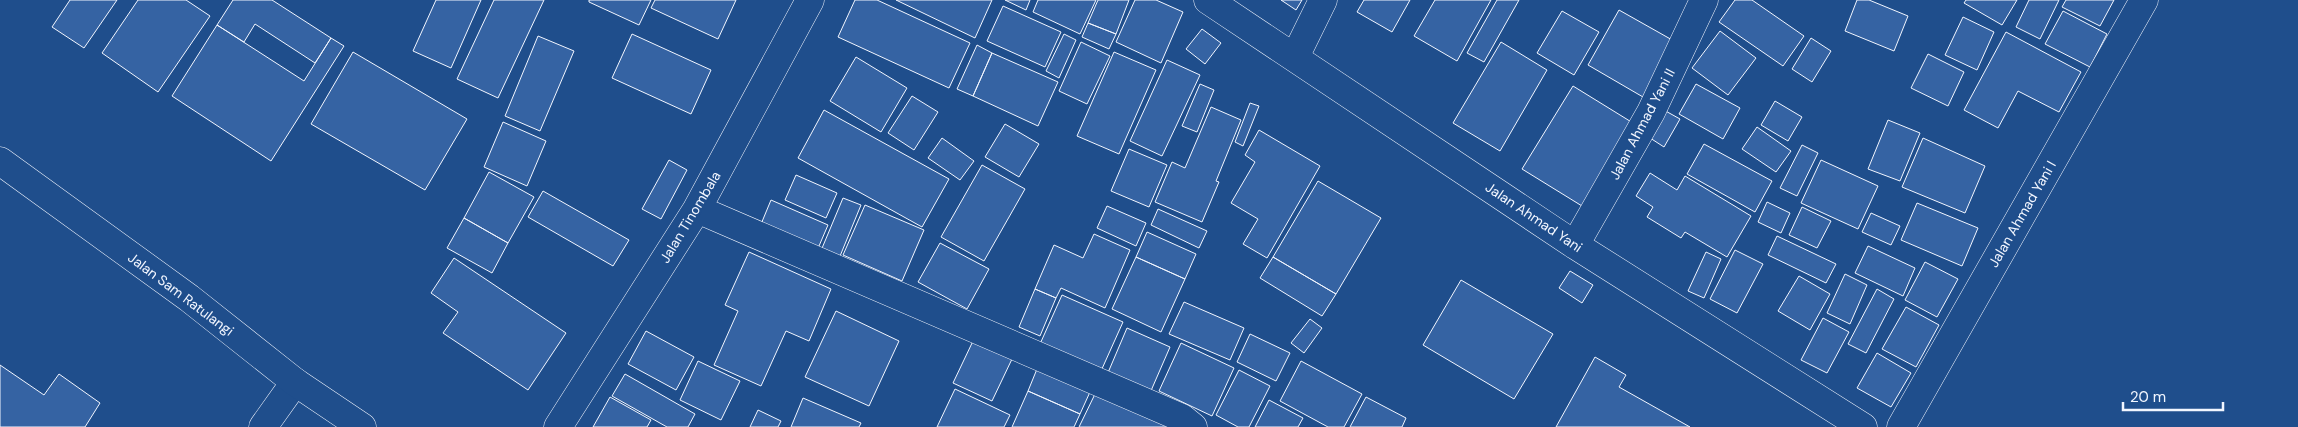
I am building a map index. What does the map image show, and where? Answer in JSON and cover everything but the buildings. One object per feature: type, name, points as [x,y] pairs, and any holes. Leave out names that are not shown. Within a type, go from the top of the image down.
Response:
[{"type":"main road","name":"Jalan Tinombala","points":[[558,427],[697,210],[810,0]]},
{"type":"main road","name":"Jalan Ahmad Yani","points":[[1208,0],[1575,245],[1863,427]]},
{"type":"main road","points":[[1295,57],[1323,0]]},
{"type":"main road","name":"Jalan Ahmad Yani II","points":[[1575,245],[1651,112],[1704,0]]},
{"type":"main road","name":"Jalan Ahmad Yani I","points":[[1900,427],[2144,0]]},
{"type":"main road","name":"Jalan Sam Ratulangi","points":[[3,169],[189,298],[294,382],[362,427]]},
{"type":"main road","points":[[697,210],[1182,418],[1194,427]]},
{"type":"main road","points":[[262,427],[294,382]]}]
